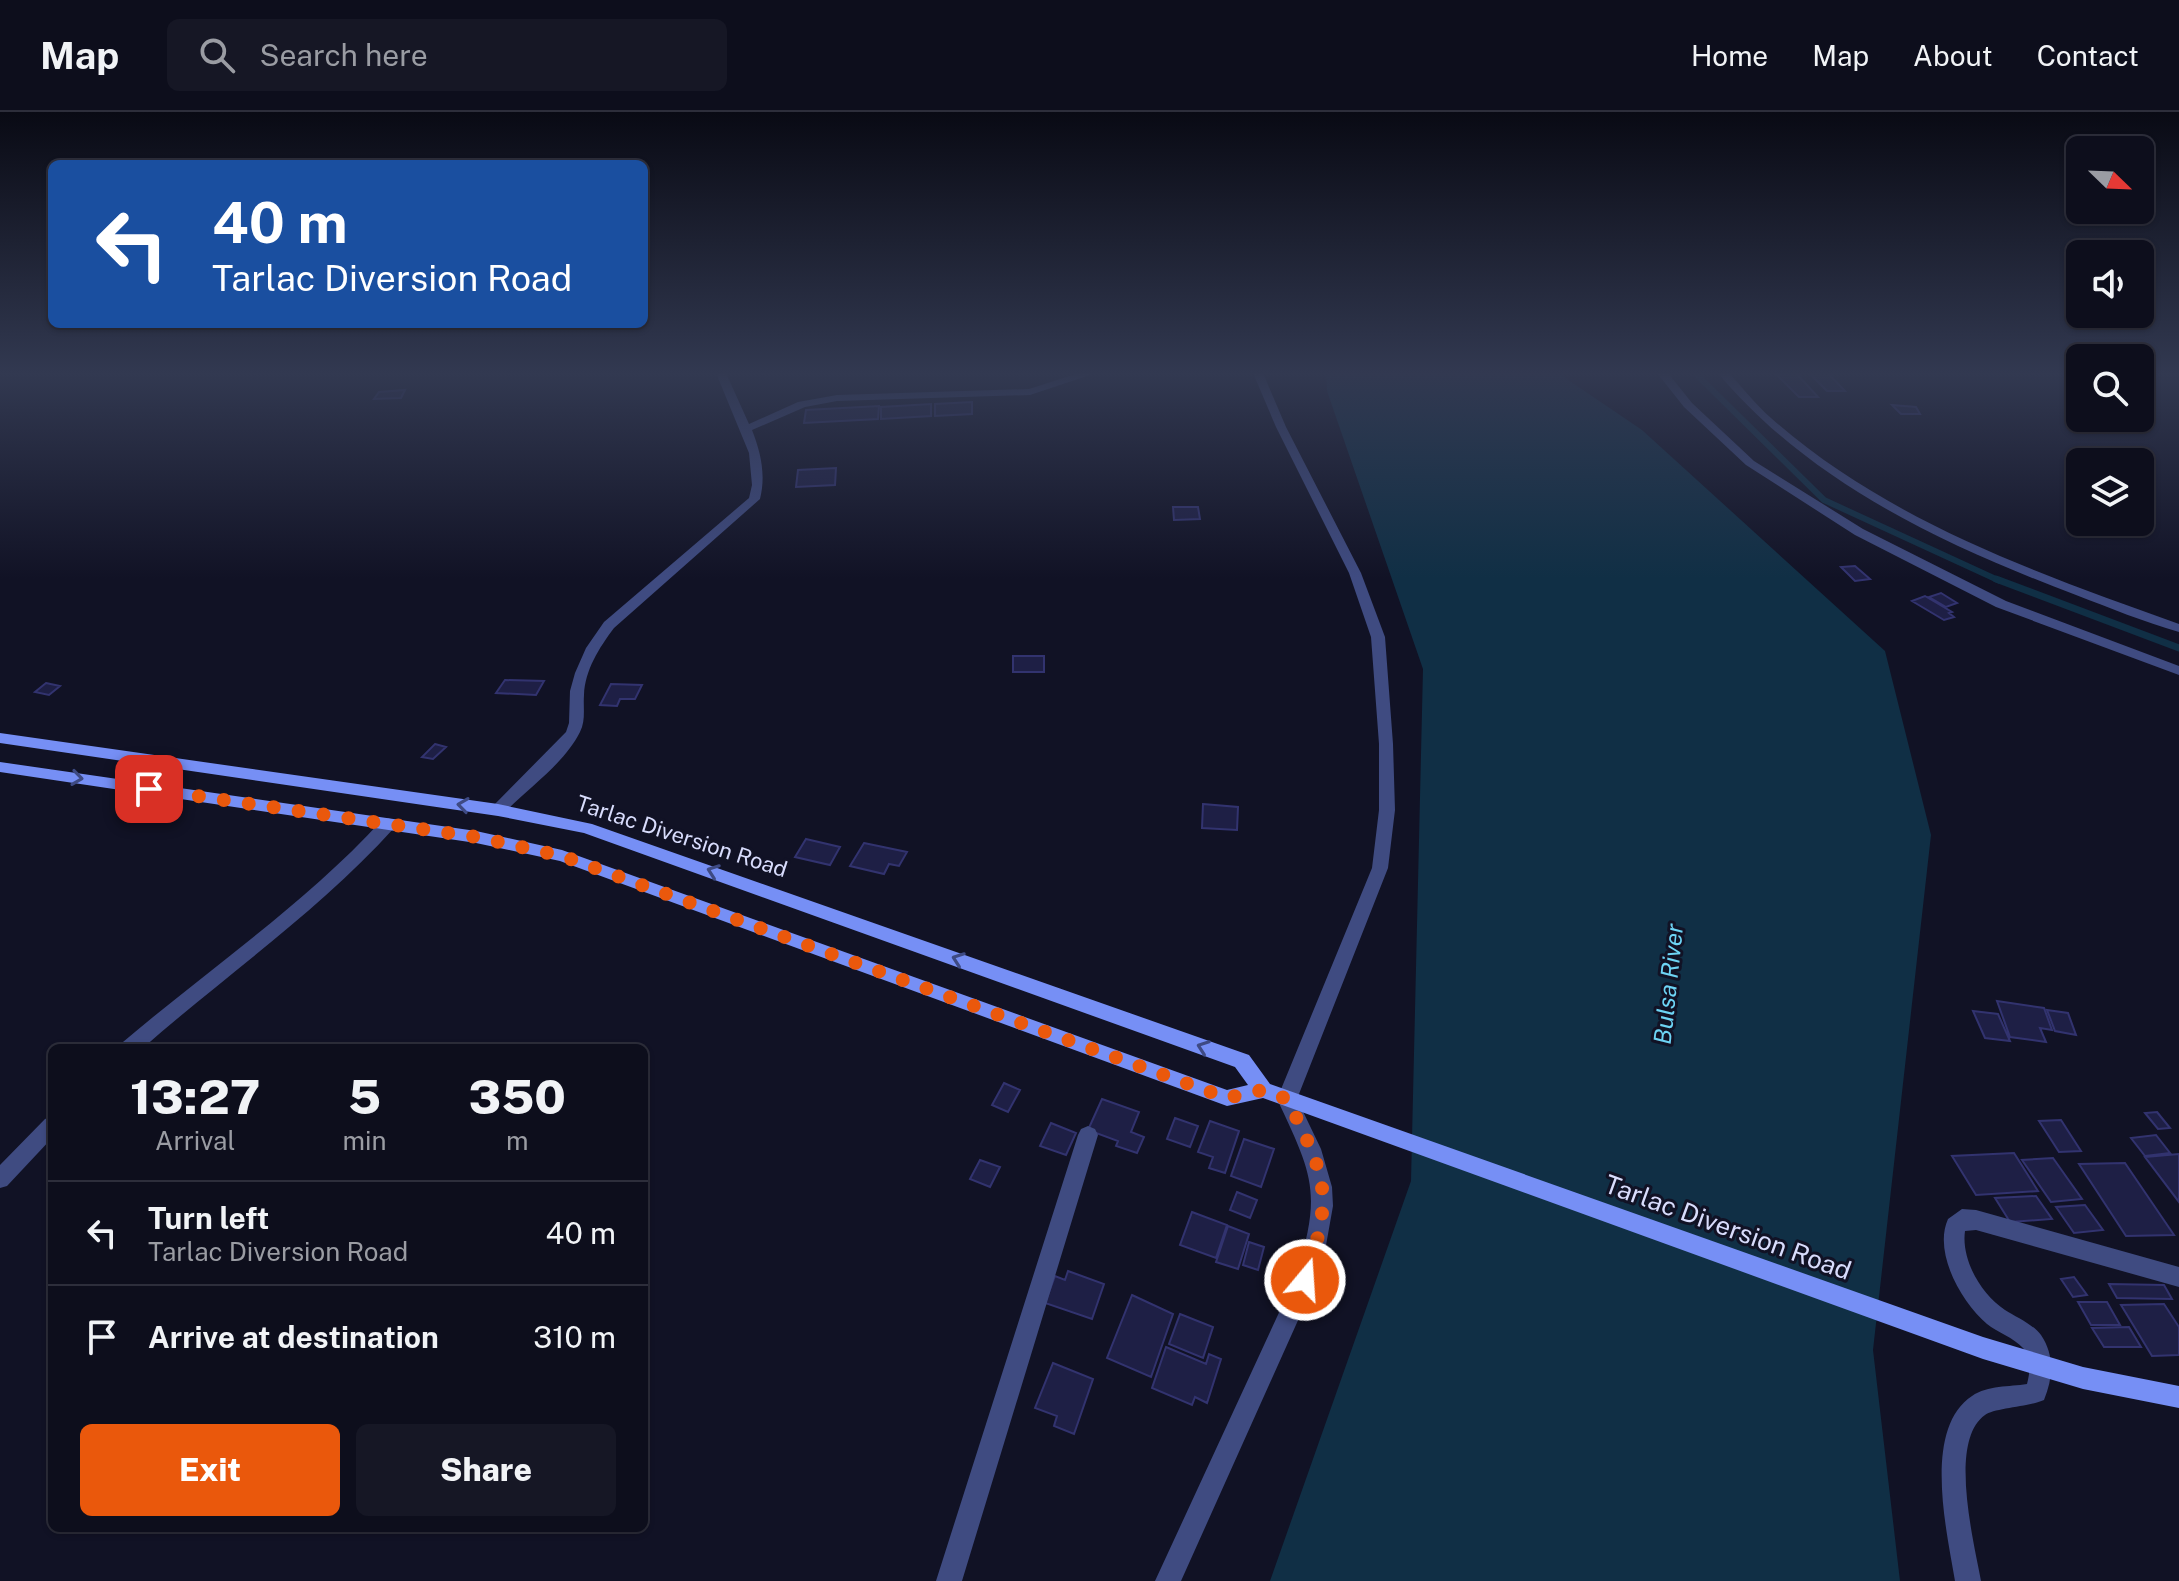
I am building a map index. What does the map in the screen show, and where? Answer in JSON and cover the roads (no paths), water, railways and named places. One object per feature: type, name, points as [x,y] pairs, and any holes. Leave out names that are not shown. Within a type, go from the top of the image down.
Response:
[{"type":"main road","name":"Tarlac Diversion Road","points":[[0,738],[498,810],[586,828],[1227,1055],[1242,1061],[1263,1090],[1983,1348],[2042,1367],[2179,1397]]},
{"type":"main road","points":[[0,767],[476,837],[562,856],[645,883],[1227,1098],[1263,1090]]},
{"type":"main road","points":[[388,824],[410,797]]},
{"type":"main road","points":[[476,837],[498,810]]},
{"type":"street","points":[[498,810],[573,734],[582,669],[592,647],[609,625],[754,499],[761,484],[748,442]]},
{"type":"street","points":[[1168,1581],[1305,1280],[1317,1243],[1324,1212],[1323,1180],[1287,1099],[1380,868],[1387,810],[1386,744],[1378,637],[1355,573],[1288,442]]},
{"type":"street","points":[[1727,442],[1750,463],[1859,532],[2001,604],[2179,671]]},
{"type":"street","points":[[1794,442],[1862,491],[1987,555],[2179,628]]},
{"type":"street","points":[[134,1044],[175,1007],[338,878],[388,824]]},
{"type":"street","points":[[0,1179],[48,1129]]},
{"type":"street","points":[[949,1581],[1088,1135]]},
{"type":"street","points":[[1968,1581],[1955,1491],[1954,1441],[1968,1413],[1982,1402],[2025,1397],[2036,1392],[2042,1367],[2032,1341],[1993,1315],[1965,1283],[1953,1240],[1955,1226],[1962,1219],[2179,1277]]},
{"type":"water","name":"Bulsa River","points":[[1344,442],[1655,442],[1885,651],[1931,835],[1873,1350],[1900,1581],[1270,1581],[1411,1181],[1423,669]]},
{"type":"waterway","points":[[1765,442],[1824,500],[2000,581]]},
{"type":"waterway","points":[[1996,579],[2179,648]]}]
